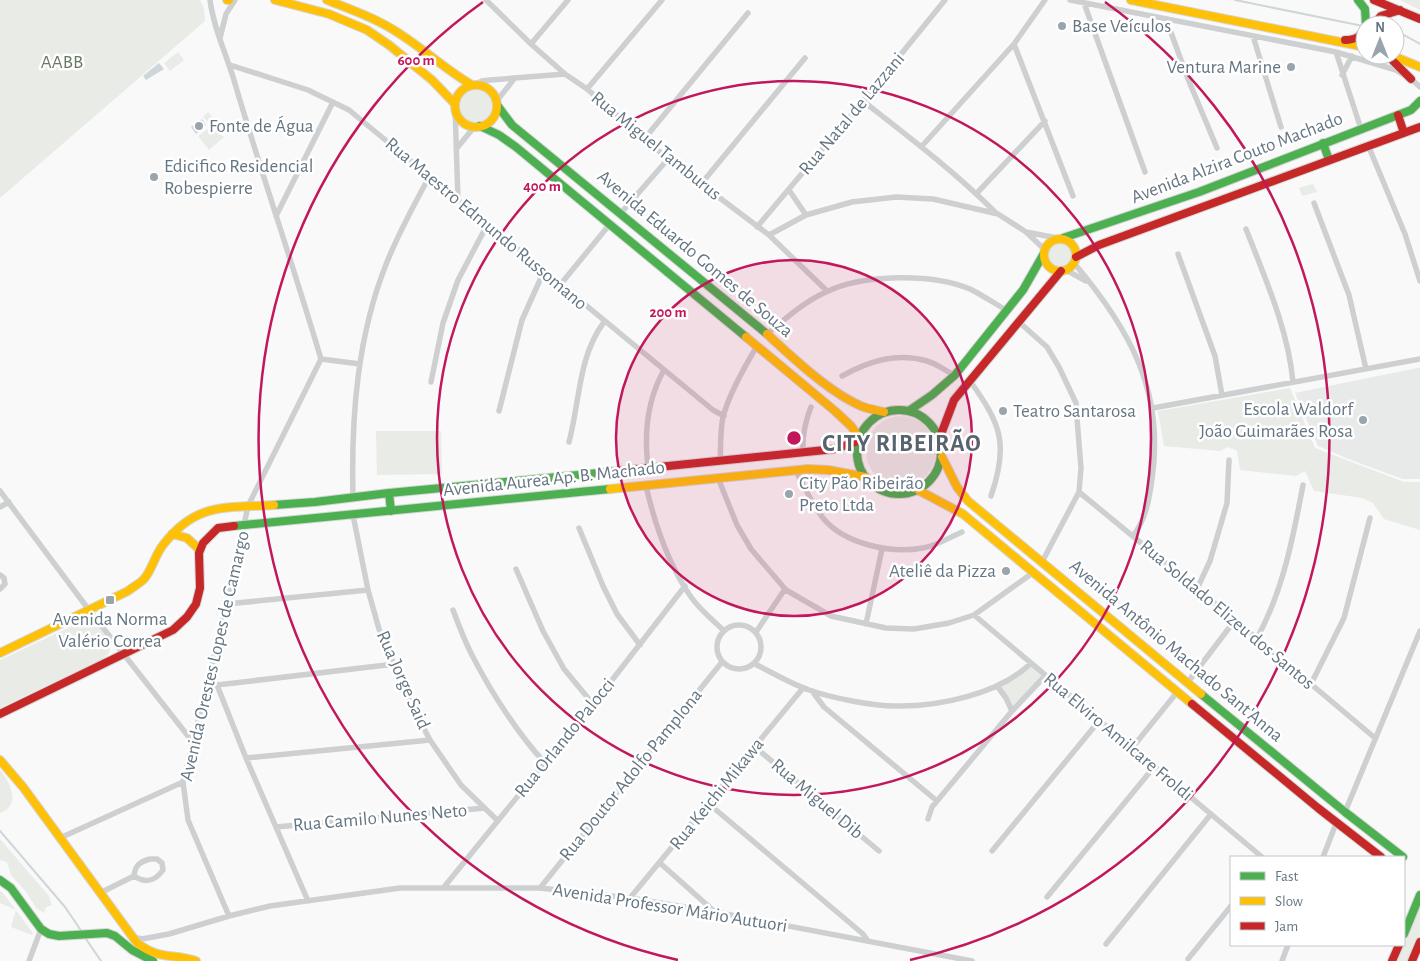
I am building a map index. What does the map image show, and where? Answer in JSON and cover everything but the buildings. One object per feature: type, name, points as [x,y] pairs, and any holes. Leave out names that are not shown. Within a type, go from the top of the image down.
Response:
[{"type":"main road","points":[[275,0],[320,12],[360,26],[393,48],[432,79],[448,95],[455,106],[460,120],[466,124],[477,126],[487,124],[492,118],[496,112],[496,103],[492,92],[486,87],[473,85],[454,75],[400,35],[366,15],[327,0]]},
{"type":"main road","points":[[1131,0],[1355,45]]},
{"type":"main road","points":[[1358,0],[1365,9],[1366,15]]},
{"type":"main road","points":[[1374,0],[1420,20]]},
{"type":"main road","points":[[1382,15],[1400,10]]},
{"type":"main road","points":[[360,26],[366,15]]},
{"type":"main road","points":[[1335,40],[1353,40],[1355,38]]},
{"type":"main road","points":[[1405,61],[1420,67]]},
{"type":"main road","points":[[1399,65],[1412,79]]},
{"type":"main road","points":[[455,106],[457,95],[464,88],[473,85]]},
{"type":"main road","name":"Avenida Alzira Couto Machado","points":[[1060,238],[1199,192],[1411,110],[1420,101]]},
{"type":"main road","name":"Avenida Eduardo Gomes de Souza","points":[[496,103],[512,125],[767,334],[796,361],[847,399],[863,407],[884,412]]},
{"type":"main road","points":[[1398,115],[1404,132]]},
{"type":"main road","name":"Avenida Eduardo Gomes de Souza","points":[[477,126],[493,130],[504,137],[542,168],[788,371],[845,420],[853,428],[859,439]]},
{"type":"main road","name":"Avenida Alzira Couto Machado","points":[[1075,260],[1100,245],[1420,127]]},
{"type":"main road","points":[[1323,143],[1329,160]]},
{"type":"main road","points":[[542,168],[552,158]]},
{"type":"main road","points":[[1199,192],[1204,206]]},
{"type":"main road","points":[[910,410],[932,395],[955,375],[1023,290],[1049,242],[1060,238],[1072,243],[1075,260],[1063,270],[954,400],[940,437]]},
{"type":"main road","points":[[1043,252],[1044,261],[1048,267],[1054,270],[1063,270]]},
{"type":"main road","points":[[684,285],[692,274]]},
{"type":"main road","points":[[983,340],[996,351]]},
{"type":"main road","points":[[788,371],[796,361]]},
{"type":"main road","points":[[910,410],[922,416],[933,425],[940,437],[942,458],[931,481],[918,490],[908,493],[890,493],[874,486],[866,477],[857,460],[859,439],[862,430],[871,420],[884,412],[910,410]]},
{"type":"main road","name":"Avenida Aurea Ap. B. Machado","points":[[248,506],[315,502],[648,467],[759,458],[835,449],[859,439]]},
{"type":"main road","points":[[759,458],[761,474]]},
{"type":"main road","name":"Avenida Antônio Machado Sant'Anna","points":[[942,458],[957,487],[968,501],[1398,856]]},
{"type":"main road","name":"Avenida Aurea Ap. B. Machado","points":[[245,526],[796,471],[828,470],[866,477]]},
{"type":"main road","points":[[584,475],[586,491]]},
{"type":"main road","name":"Avenida Antônio Machado Sant'Anna","points":[[918,490],[963,514],[1380,856]]},
{"type":"main road","points":[[389,493],[391,511]]},
{"type":"main road","points":[[315,502],[317,519]]},
{"type":"main road","points":[[0,653],[128,591],[144,579],[162,546],[172,534],[199,513],[219,508],[248,506]]},
{"type":"main road","points":[[199,549],[210,534],[218,528],[245,526]]},
{"type":"main road","points":[[0,714],[173,630],[186,620],[195,608],[200,586],[199,549],[193,541],[186,537],[172,534]]},
{"type":"main road","points":[[1000,544],[1009,534]]},
{"type":"main road","points":[[1106,631],[1114,621]]},
{"type":"main road","points":[[1257,756],[1265,746]]},
{"type":"main road","points":[[0,760],[23,787],[131,937],[141,947],[154,954],[176,960],[187,958],[196,961]]},
{"type":"main road","points":[[1367,846],[1376,836]]},
{"type":"main road","points":[[0,880],[11,888],[41,929],[49,934],[59,936],[107,933],[115,936],[132,950],[153,961]]},
{"type":"main road","points":[[1405,932],[1420,895]]},
{"type":"main road","points":[[1412,961],[1420,942]]},
{"type":"main road","points":[[1392,961],[1399,946]]},
{"type":"street","points":[[210,0],[219,40],[230,65],[321,359],[360,364]]},
{"type":"street","points":[[219,40],[226,14],[235,0]]},
{"type":"street","name":"Rua Miguel Tamburus","points":[[486,0],[565,74],[588,89],[668,159],[769,235],[827,291]]},
{"type":"street","points":[[531,44],[568,0]]},
{"type":"street","points":[[588,89],[662,0]]},
{"type":"street","name":"Rua Natal de Lazzani","points":[[757,227],[864,101],[945,0]]},
{"type":"street","points":[[922,146],[1014,44],[1045,0]]},
{"type":"street","points":[[1070,0],[1336,52],[1396,70],[1412,79],[1420,87]]},
{"type":"street","points":[[1084,2],[1145,172]]},
{"type":"street","points":[[645,138],[748,13]]},
{"type":"street","points":[[1166,19],[1188,79],[1217,148]]},
{"type":"street","points":[[1253,36],[1282,127]]},
{"type":"street","points":[[1014,44],[1073,196]]},
{"type":"street","points":[[1336,52],[1361,129]]},
{"type":"street","points":[[1342,75],[1352,56]]},
{"type":"street","points":[[701,184],[806,58]]},
{"type":"street","name":"Rua Maestro Edmundo Russomano","points":[[230,65],[308,90],[349,110],[604,322],[713,410],[724,416]]},
{"type":"street","points":[[473,85],[482,80],[565,74]]},
{"type":"street","points":[[496,103],[514,79]]},
{"type":"street","points":[[864,101],[922,146],[977,193],[998,214],[1026,232],[1043,252]]},
{"type":"street","points":[[276,216],[284,204],[333,102]]},
{"type":"street","points":[[455,106],[458,201]]},
{"type":"street","points":[[977,193],[1045,121]]},
{"type":"street","points":[[456,148],[477,126]]},
{"type":"street","points":[[1368,145],[1405,234],[1420,281]]},
{"type":"street","points":[[621,214],[668,159]]},
{"type":"street","points":[[353,497],[353,423],[360,364],[374,301],[386,263],[402,228],[430,177]]},
{"type":"street","points":[[789,190],[806,215]]},
{"type":"street","points":[[769,235],[806,215],[852,202],[896,197],[933,199],[998,214]]},
{"type":"street","points":[[1314,203],[1348,295],[1366,369]]},
{"type":"street","points":[[274,207],[284,204]]},
{"type":"street","points":[[560,285],[610,224]]},
{"type":"street","points":[[431,382],[443,323],[455,288],[487,225]]},
{"type":"street","points":[[1246,229],[1271,294],[1287,343],[1293,382]]},
{"type":"street","points":[[1026,232],[1060,238]]},
{"type":"street","points":[[1178,254],[1215,356],[1222,395]]},
{"type":"street","points":[[1075,260],[1126,334],[1145,379],[1153,408],[1154,467],[1142,525],[1134,536]]},
{"type":"street","points":[[1063,270],[1090,283]]},
{"type":"street","points":[[499,411],[522,320],[544,271]]},
{"type":"street","points":[[767,334],[799,307],[827,291],[845,285],[882,278],[927,278],[969,289],[1006,310]]},
{"type":"street","points":[[569,442],[586,360],[596,333],[604,322]]},
{"type":"street","points":[[1019,322],[1046,346],[1059,367],[1076,403],[1081,468],[1079,492],[1042,562]]},
{"type":"street","points":[[720,460],[721,432],[724,416],[743,370],[757,346]]},
{"type":"street","points":[[842,376],[862,365],[886,358],[928,361],[955,375]]},
{"type":"street","name":"Avenida Orestes Lopes de Camargo","points":[[229,916],[188,820],[182,782],[227,604],[248,506],[321,359]]},
{"type":"street","points":[[1153,408],[1420,359]]},
{"type":"street","points":[[648,467],[645,442],[647,424],[656,384],[664,370]]},
{"type":"street","points":[[970,381],[982,398],[996,425],[1002,444],[999,474],[991,496]]},
{"type":"street","points":[[803,452],[802,439],[806,419],[811,407]]},
{"type":"street","points":[[1197,589],[1210,560],[1227,503],[1229,460]]},
{"type":"street","points":[[796,471],[816,509],[834,529],[855,540],[882,550],[924,548],[962,532]]},
{"type":"street","points":[[718,478],[737,525],[751,549],[785,589],[831,616],[886,628],[914,629],[949,623],[974,615],[1034,572]]},
{"type":"street","points":[[1256,638],[1267,619],[1291,549],[1302,485]]},
{"type":"street","points":[[646,486],[654,520],[668,556],[692,598],[724,631]]},
{"type":"street","points":[[0,492],[89,610],[192,741]]},
{"type":"street","name":"Rua Soldado Elizeu dos Santos","points":[[1079,492],[1375,738]]},
{"type":"street","points":[[0,506],[9,502]]},
{"type":"street","name":"Rua Jorge Said","points":[[353,515],[368,590],[379,629],[411,704],[430,740],[461,785],[498,821]]},
{"type":"street","points":[[1311,684],[1344,618],[1370,518]]},
{"type":"street","points":[[579,528],[617,614],[640,644]]},
{"type":"street","points":[[866,624],[882,550]]},
{"type":"street","points":[[516,569],[543,632],[564,669],[593,704]]},
{"type":"street","points":[[0,575],[4,578],[5,584],[0,589]]},
{"type":"street","name":"Rua Orlando Palocci","points":[[444,887],[593,704],[685,586]]},
{"type":"street","points":[[756,632],[785,589]]},
{"type":"street","points":[[227,604],[368,590]]},
{"type":"street","points":[[453,610],[472,656],[490,687],[532,749],[545,763]]},
{"type":"street","name":"Rua Elviro Amilcare Froldi","points":[[974,615],[1261,856]]},
{"type":"street","points":[[1188,682],[1235,620]]},
{"type":"street","points":[[737,625],[750,628],[756,632],[762,645],[759,658],[755,664],[749,668],[735,670],[722,662],[717,650],[717,643],[724,631],[737,625]]},
{"type":"street","points":[[1345,812],[1420,631]]},
{"type":"street","name":"Rua Doutor Adolfo Pamplona","points":[[540,888],[722,662]]},
{"type":"street","points":[[206,685],[395,664]]},
{"type":"street","points":[[755,664],[812,692],[848,700],[895,706],[953,701],[997,686],[1022,672],[1030,664]]},
{"type":"street","points":[[928,819],[932,807],[1012,711],[1045,676]]},
{"type":"street","points":[[217,685],[246,758],[308,901]]},
{"type":"street","points":[[997,686],[1006,698],[1012,711]]},
{"type":"street","name":"Rua Keichi Mikawa","points":[[630,898],[660,864],[803,688]]},
{"type":"street","points":[[1132,748],[1178,691]]},
{"type":"street","points":[[812,692],[824,707],[937,801]]},
{"type":"street","points":[[992,851],[1099,721]]},
{"type":"street","points":[[246,758],[430,740]]},
{"type":"street","name":"Rua Miguel Dib","points":[[755,747],[879,851]]},
{"type":"street","points":[[1048,897],[1154,767]]},
{"type":"street","points":[[60,838],[182,782]]},
{"type":"street","points":[[708,804],[869,941]]},
{"type":"street","name":"Rua Camilo Nunes Neto","points":[[276,827],[485,808]]},
{"type":"street","points":[[1106,944],[1211,814]]},
{"type":"street","points":[[1323,856],[1337,821]]},
{"type":"street","points":[[157,859],[162,863],[163,870],[158,877],[140,880],[134,876],[135,868],[140,862],[157,859]]},
{"type":"street","points":[[660,864],[715,912]]},
{"type":"street","points":[[100,893],[134,876]]},
{"type":"street","name":"Avenida Professor Mário Autuori","points":[[131,937],[142,939],[169,934],[270,906],[400,888],[540,888],[630,898],[715,912],[972,961]]},
{"type":"street","points":[[1188,959],[1230,907]]},
{"type":"street","points":[[29,961],[41,929]]},
{"type":"street","points":[[1282,961],[1288,946]]},
{"type":"shaded area","points":[[159,63],[164,69],[146,80],[143,76]]},
{"type":"shaded area","name":"Fonte de Água","points":[[202,119],[206,125],[196,134],[191,127]]},
{"type":"shaded area","name":"Escola Waldorf João Guimarães Rosa","points":[[1420,368],[1420,479],[1403,479],[1318,446],[1295,393]]},
{"type":"green space","name":"AABB","points":[[0,0],[200,0],[204,8],[205,21],[0,198]]},
{"type":"green space","points":[[1400,0],[1420,0],[1420,10]]},
{"type":"green space","points":[[178,52],[184,60],[170,71],[164,63]]},
{"type":"green space","points":[[476,87],[488,93],[494,105],[488,117],[476,123],[464,117],[458,105],[464,93]]},
{"type":"green space","points":[[208,112],[219,124],[214,128],[203,117]]},
{"type":"green space","points":[[209,128],[224,137],[209,150],[198,136]]},
{"type":"green space","points":[[1313,184],[1317,192],[1302,196],[1299,188]]},
{"type":"green space","points":[[1059,241],[1068,245],[1072,254],[1068,263],[1059,267],[1050,263],[1046,254],[1050,245]]},
{"type":"green space","points":[[1290,388],[1315,448],[1404,482],[1420,482],[1420,530],[1384,519],[1373,503],[1362,498],[1314,491],[1305,471],[1296,476],[1240,470],[1237,451],[1228,447],[1220,451],[1164,446],[1158,411]]},
{"type":"green space","points":[[908,416],[921,422],[930,431],[934,437],[936,451],[934,465],[926,476],[915,484],[894,486],[887,484],[876,476],[868,465],[866,444],[868,437],[876,426],[887,418]]},
{"type":"green space","points":[[376,431],[441,431],[442,474],[377,475]]},
{"type":"green space","points":[[87,619],[93,620],[111,642],[109,653],[104,658],[0,708],[0,660]]},
{"type":"green space","points":[[1030,664],[1044,676],[1012,711],[998,686]]},
{"type":"green space","points":[[0,770],[10,787],[12,799],[11,805],[7,810],[0,813]]},
{"type":"green space","points":[[0,839],[49,896],[52,905],[46,907],[44,913],[36,908],[27,893],[11,875],[7,862],[0,860]]},
{"type":"green space","points":[[0,891],[3,893],[16,910],[0,903]]},
{"type":"green space","points":[[1420,906],[1420,935],[1409,961],[1397,961],[1403,946],[1405,946]]},
{"type":"green space","points":[[16,910],[33,933],[32,935],[11,927]]},
{"type":"waterway","points":[[1235,0],[1355,24]]},
{"type":"waterway","points":[[1405,36],[1420,44]]},
{"type":"waterway","points":[[0,831],[65,907],[82,932]]},
{"type":"waterway","points":[[84,936],[101,961]]},
{"type":"traffic: fast","points":[[1358,0],[1365,9],[1365,15]]},
{"type":"traffic: fast","points":[[1063,238],[1199,192],[1411,110],[1420,101]]},
{"type":"traffic: fast","points":[[497,105],[512,125],[767,334]]},
{"type":"traffic: fast","points":[[480,126],[499,135],[516,147],[746,337]]},
{"type":"traffic: fast","points":[[1323,143],[1329,160]]},
{"type":"traffic: fast","points":[[910,410],[932,395],[955,375],[1023,290],[1043,255]]},
{"type":"traffic: fast","points":[[891,410],[907,410],[923,417],[934,428],[941,444],[941,452],[938,468],[929,482],[923,487],[907,494],[891,494],[875,487],[864,476],[857,460],[857,444],[864,428],[875,417],[891,410]]},
{"type":"traffic: fast","points":[[274,505],[599,473]]},
{"type":"traffic: fast","points":[[234,526],[610,489]]},
{"type":"traffic: fast","points":[[389,493],[391,511]]},
{"type":"traffic: fast","points":[[1201,694],[1402,856]]},
{"type":"traffic: fast","points":[[0,880],[11,888],[41,929],[49,934],[59,936],[107,933],[115,936],[132,950],[153,961]]},
{"type":"traffic: fast","points":[[1405,932],[1420,895]]},
{"type":"traffic: slow","points":[[275,0],[329,14],[367,30],[389,45],[432,80],[455,104]]},
{"type":"traffic: slow","points":[[327,0],[365,15],[392,29],[472,85]]},
{"type":"traffic: slow","points":[[1131,0],[1355,45]]},
{"type":"traffic: slow","points":[[1405,61],[1420,67]]},
{"type":"traffic: slow","points":[[476,85],[491,91],[497,106],[491,121],[476,127],[461,121],[455,106],[461,91],[476,85]]},
{"type":"traffic: slow","points":[[1060,239],[1072,243],[1076,255],[1072,267],[1060,271],[1048,267],[1044,255],[1048,243],[1060,239]]},
{"type":"traffic: slow","points":[[767,334],[812,374],[836,392],[861,406],[884,412]]},
{"type":"traffic: slow","points":[[746,337],[835,411],[851,426],[859,437]]},
{"type":"traffic: slow","points":[[942,457],[957,487],[968,501],[1201,694]]},
{"type":"traffic: slow","points":[[610,489],[808,469],[828,470],[866,477]]},
{"type":"traffic: slow","points":[[918,490],[963,514],[1192,704]]},
{"type":"traffic: slow","points":[[0,653],[128,591],[144,579],[160,549],[175,531],[187,521],[213,510],[274,505]]},
{"type":"traffic: slow","points":[[172,534],[187,538],[199,549]]},
{"type":"traffic: slow","points":[[0,760],[23,787],[137,943],[153,952],[196,961]]},
{"type":"traffic: jam","points":[[1374,0],[1420,19]]},
{"type":"traffic: jam","points":[[1384,15],[1400,10]]},
{"type":"traffic: jam","points":[[1345,40],[1355,38]]},
{"type":"traffic: jam","points":[[1397,65],[1411,79]]},
{"type":"traffic: jam","points":[[1398,115],[1404,133]]},
{"type":"traffic: jam","points":[[1076,257],[1099,245],[1420,127]]},
{"type":"traffic: jam","points":[[940,437],[954,400],[1061,271]]},
{"type":"traffic: jam","points":[[599,473],[835,449],[858,441]]},
{"type":"traffic: jam","points":[[0,714],[173,630],[187,617],[196,604],[200,588],[199,553],[203,543],[218,528],[234,526]]},
{"type":"traffic: jam","points":[[1192,704],[1318,808],[1380,856]]},
{"type":"traffic: jam","points":[[1412,961],[1420,942]]},
{"type":"traffic: jam","points":[[1392,961],[1399,946]]},
{"type":"place","name":"Base Veículos","points":[[1062,26]]},
{"type":"place","name":"Ventura Marine","points":[[1291,67]]},
{"type":"place","name":"Fonte de Água","points":[[199,126]]},
{"type":"place","name":"Edicifico Residencial Robespierre","points":[[154,177]]},
{"type":"place","name":"Teatro Santarosa","points":[[1003,411]]},
{"type":"place","name":"Escola Waldorf João Guimarães Rosa","points":[[1363,420]]},
{"type":"place","name":"City Pão Ribeirão Preto Ltda","points":[[789,494]]},
{"type":"place","name":"Ateliê da Pizza","points":[[1006,571]]},
{"type":"place","name":"Avenida Norma Valério Correa","points":[[110,600]]},
{"type":"district","name":"CITY RIBEIRÃO","points":[[902,444]]}]
